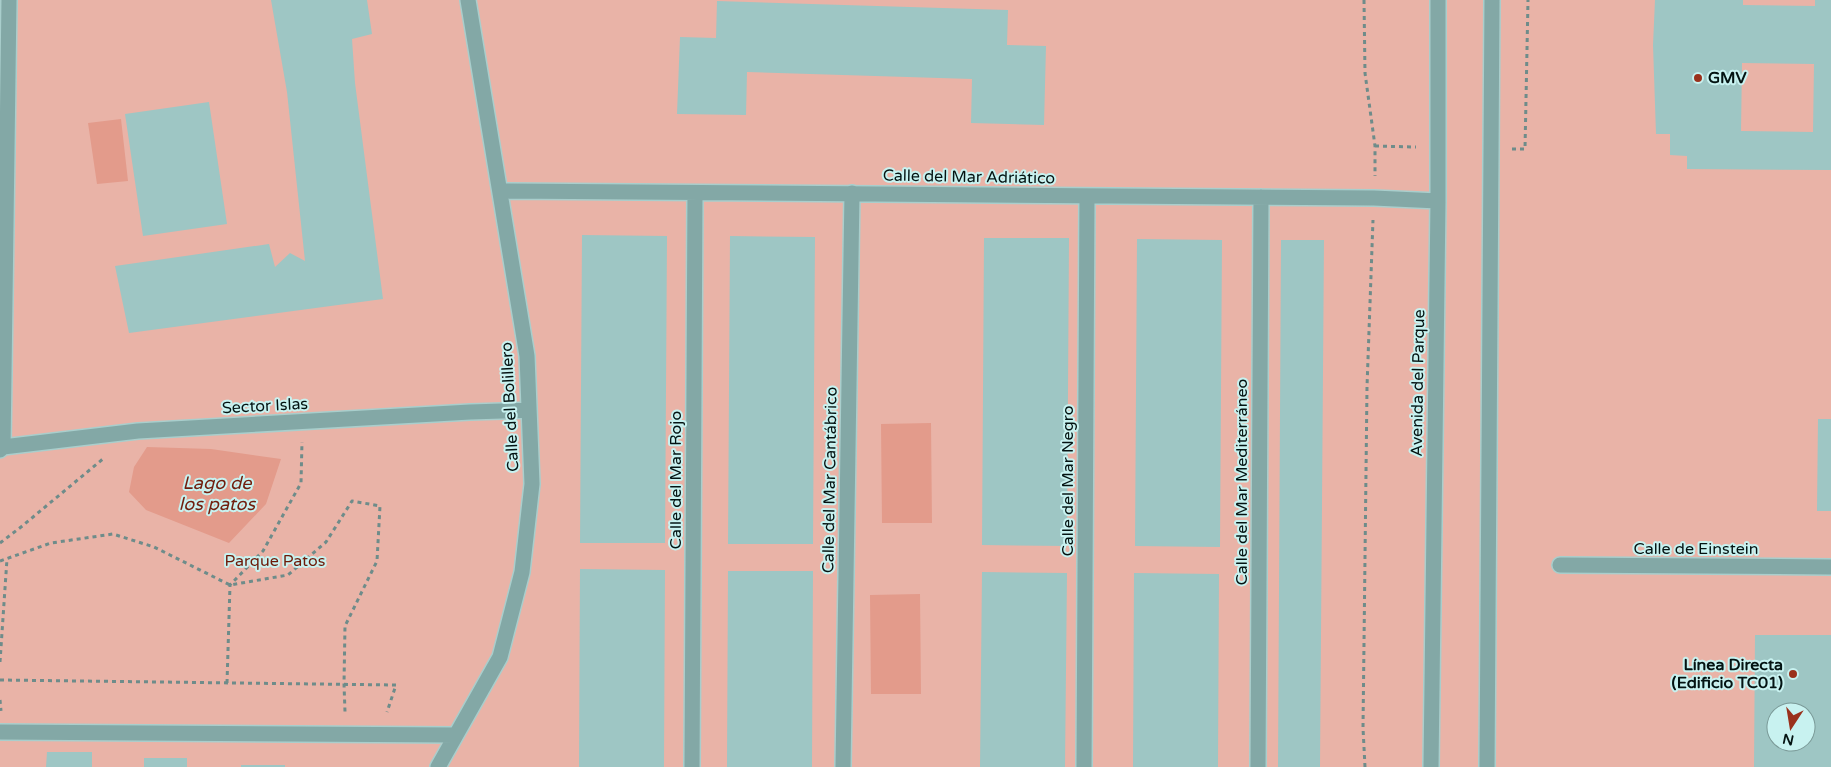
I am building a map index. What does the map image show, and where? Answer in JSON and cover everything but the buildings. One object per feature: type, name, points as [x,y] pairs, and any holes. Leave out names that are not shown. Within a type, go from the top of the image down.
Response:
[{"type":"street","name":"Sector Islas","points":[[9,0],[2,449],[138,430],[529,410]]},
{"type":"street","name":"Calle del Bolillero","points":[[438,767],[500,657],[522,572],[532,484],[527,356],[468,0]]},
{"type":"street","name":"Avenida del Parque","points":[[1431,767],[1438,201],[1438,0]]},
{"type":"street","points":[[1487,767],[1492,0]]},
{"type":"street","name":"Calle del Mar Adriático","points":[[500,191],[1374,198],[1438,201]]},
{"type":"street","name":"Calle del Mar Rojo","points":[[692,767],[695,193]]},
{"type":"street","name":"Calle del Mar Cantábrico","points":[[843,767],[852,193]]},
{"type":"street","name":"Calle del Mar Negro","points":[[1084,767],[1087,196]]},
{"type":"street","name":"Calle del Mar Mediterráneo","points":[[1258,767],[1261,197]]},
{"type":"street","name":"Calle de Einstein","points":[[1560,566],[1831,567]]},
{"type":"street","points":[[0,732],[456,735]]},
{"type":"path","points":[[1364,0],[1365,73],[1375,146],[1367,387],[1363,728],[1365,767]]},
{"type":"path","points":[[227,683],[230,585],[263,550],[301,483],[302,421]]},
{"type":"path","points":[[0,543],[21,528],[110,454]]},
{"type":"path","points":[[0,561],[51,542],[113,534],[154,547],[230,585],[288,575],[326,542],[352,502],[380,506],[377,562],[345,626],[344,684],[346,734]]},
{"type":"path","points":[[0,662],[7,559]]},
{"type":"path","points":[[0,680],[396,686],[384,720]]},
{"type":"green space","name":"Parque Patos","points":[[0,0],[1831,0],[1831,767],[0,767]]},
{"type":"water","points":[[121,119],[128,181],[97,184],[88,123]]},
{"type":"water","points":[[931,423],[932,523],[882,523],[881,424]]},
{"type":"water","name":"Lago de los patos","points":[[147,447],[211,449],[281,459],[266,504],[229,543],[146,510],[129,492],[134,467]]},
{"type":"water","points":[[920,594],[921,694],[871,694],[870,595]]},
{"type":"place","name":"GMV","points":[[1698,78]]},
{"type":"place","name":"Línea Directa (Edificio TC01)","points":[[1793,674]]}]
